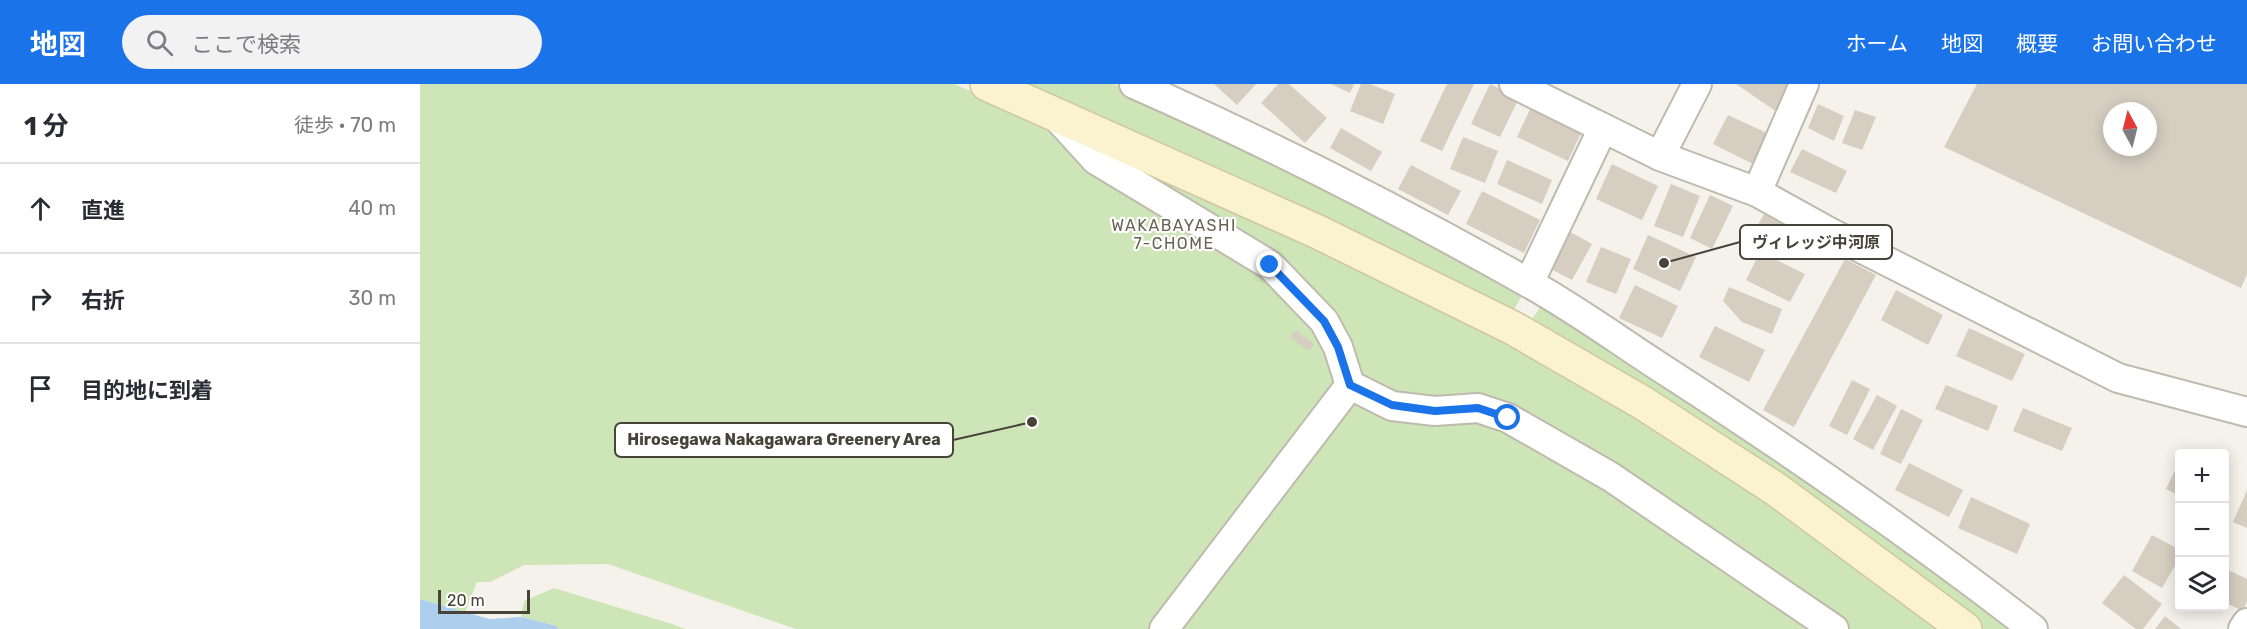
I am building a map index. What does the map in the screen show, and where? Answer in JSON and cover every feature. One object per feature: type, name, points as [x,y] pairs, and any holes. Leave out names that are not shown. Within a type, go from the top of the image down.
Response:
[{"type":"street","points":[[987,84],[1318,232],[1513,328],[1643,403],[1777,490],[1965,629]]},
{"type":"street","points":[[1134,84],[1326,175],[1529,283],[1774,441],[1971,580],[2033,629]]},
{"type":"street","points":[[1514,84],[1660,156],[1756,192],[1831,233],[2118,378],[2247,412]]},
{"type":"street","points":[[1660,156],[1697,84]]},
{"type":"street","points":[[1756,192],[1804,84]]},
{"type":"street","points":[[1053,114],[1096,160],[1270,265],[1324,321],[1338,347],[1350,385],[1392,405],[1435,411],[1478,408],[1508,418],[1611,477],[1834,629]]},
{"type":"street","points":[[1529,283],[1603,128]]},
{"type":"street","points":[[1164,629],[1350,385]]},
{"type":"street","points":[[2243,629],[2247,623]]},
{"type":"green space","points":[[420,84],[954,84],[1113,152],[1518,346],[1768,499],[1942,629],[796,629],[608,564],[524,565],[490,582],[477,582],[465,612],[420,599]]},
{"type":"green space","points":[[1021,84],[1114,84],[1241,141],[1525,291],[1512,313]]},
{"type":"green space","points":[[1543,303],[2029,629],[1984,629],[1913,574],[1529,324]]},
{"type":"green space","points":[[554,588],[686,629],[558,629],[556,626],[521,617],[524,601]]},
{"type":"water","points":[[420,599],[489,619],[521,617],[557,626],[558,629],[420,629]]},
{"type":"building","points":[[1214,84],[1256,84],[1237,105]]},
{"type":"building","points":[[1278,84],[1289,84],[1327,118],[1305,143],[1261,103]]},
{"type":"building","points":[[1331,84],[1354,84],[1350,93]]},
{"type":"building","points":[[1361,84],[1370,84],[1395,94],[1383,124],[1350,111]]},
{"type":"building","points":[[1447,84],[1474,84],[1442,151],[1420,141]]},
{"type":"building","points":[[1490,84],[1519,98],[1500,137],[1471,124]]},
{"type":"building","points":[[1736,84],[1792,84],[1777,112]]},
{"type":"building","points":[[1977,84],[2247,84],[2247,274],[2241,288],[1944,147]]},
{"type":"building","points":[[1818,104],[1844,116],[1834,141],[1808,128]]},
{"type":"building","points":[[1531,107],[1582,131],[1568,161],[1517,137]]},
{"type":"building","points":[[1855,110],[1876,117],[1862,150],[1842,143]]},
{"type":"building","points":[[1728,115],[1769,134],[1753,164],[1713,144]]},
{"type":"building","points":[[1341,128],[1382,152],[1371,171],[1330,148]]},
{"type":"building","points":[[1463,137],[1498,151],[1485,183],[1450,169]]},
{"type":"building","points":[[1802,149],[1847,171],[1836,193],[1790,172]]},
{"type":"building","points":[[1507,160],[1552,180],[1542,204],[1497,184]]},
{"type":"building","points":[[1612,164],[1658,186],[1642,220],[1596,199]]},
{"type":"building","points":[[1411,165],[1461,191],[1448,215],[1398,189]]},
{"type":"building","points":[[1671,184],[1700,196],[1683,237],[1654,226]]},
{"type":"building","points":[[1482,191],[1540,220],[1524,253],[1466,224]]},
{"type":"building","points":[[1710,195],[1733,206],[1712,249],[1690,238]]},
{"type":"building","points":[[1764,214],[1805,236],[1793,258],[1752,236]]},
{"type":"building","points":[[1565,229],[1592,244],[1572,280],[1545,266]]},
{"type":"building","points":[[1648,235],[1696,257],[1680,291],[1633,269]]},
{"type":"building","points":[[1601,247],[1631,259],[1616,294],[1586,282]]},
{"type":"building","points":[[1760,252],[1805,274],[1790,302],[1746,280]]},
{"type":"building","points":[[1845,259],[1876,275],[1794,427],[1763,410]]},
{"type":"building","points":[[1635,285],[1678,306],[1662,338],[1619,318]]},
{"type":"building","points":[[1729,287],[1782,309],[1772,334],[1742,322],[1723,301]]},
{"type":"building","points":[[1896,290],[1943,315],[1928,345],[1881,320]]},
{"type":"building","points":[[1715,326],[1765,350],[1749,382],[1699,357]]},
{"type":"building","points":[[1969,328],[2025,354],[2012,381],[1956,356]]},
{"type":"building","points":[[1296,330],[1314,344],[1308,351],[1290,337]]},
{"type":"building","points":[[1852,380],[1870,389],[1847,435],[1829,426]]},
{"type":"building","points":[[1946,385],[1998,406],[1988,431],[1935,409]]},
{"type":"building","points":[[1877,395],[1897,406],[1873,450],[1853,439]]},
{"type":"building","points":[[2023,408],[2072,428],[2062,451],[2013,431]]},
{"type":"building","points":[[1901,409],[1923,420],[1901,464],[1880,454]]},
{"type":"building","points":[[1909,463],[1963,490],[1949,517],[1895,490]]},
{"type":"building","points":[[2175,470],[2175,494],[2166,489]]},
{"type":"building","points":[[2247,490],[2247,528],[2233,522]]},
{"type":"building","points":[[1971,497],[2030,524],[2017,554],[1958,528]]},
{"type":"building","points":[[2152,535],[2175,547],[2175,566],[2162,588],[2132,571]]},
{"type":"building","points":[[2229,570],[2247,579],[2247,602],[2243,611],[2229,604]]},
{"type":"building","points":[[2124,575],[2162,604],[2143,629],[2136,629],[2102,603]]},
{"type":"building","points":[[2165,616],[2181,629],[2155,629]]},
{"type":"place","name":"ヴィレッジ中河原","points":[[1664,263]]},
{"type":"place","name":"Hirosegawa Nakagawara Greenery Area","points":[[1032,422]]},
{"type":"district","name":"WAKABAYASHI 7-CHOME","points":[[1174,234]]},
{"type":"route","points":[[1270,265],[1324,321],[1338,347],[1350,385],[1392,405],[1435,411],[1478,408],[1508,418]]}]
